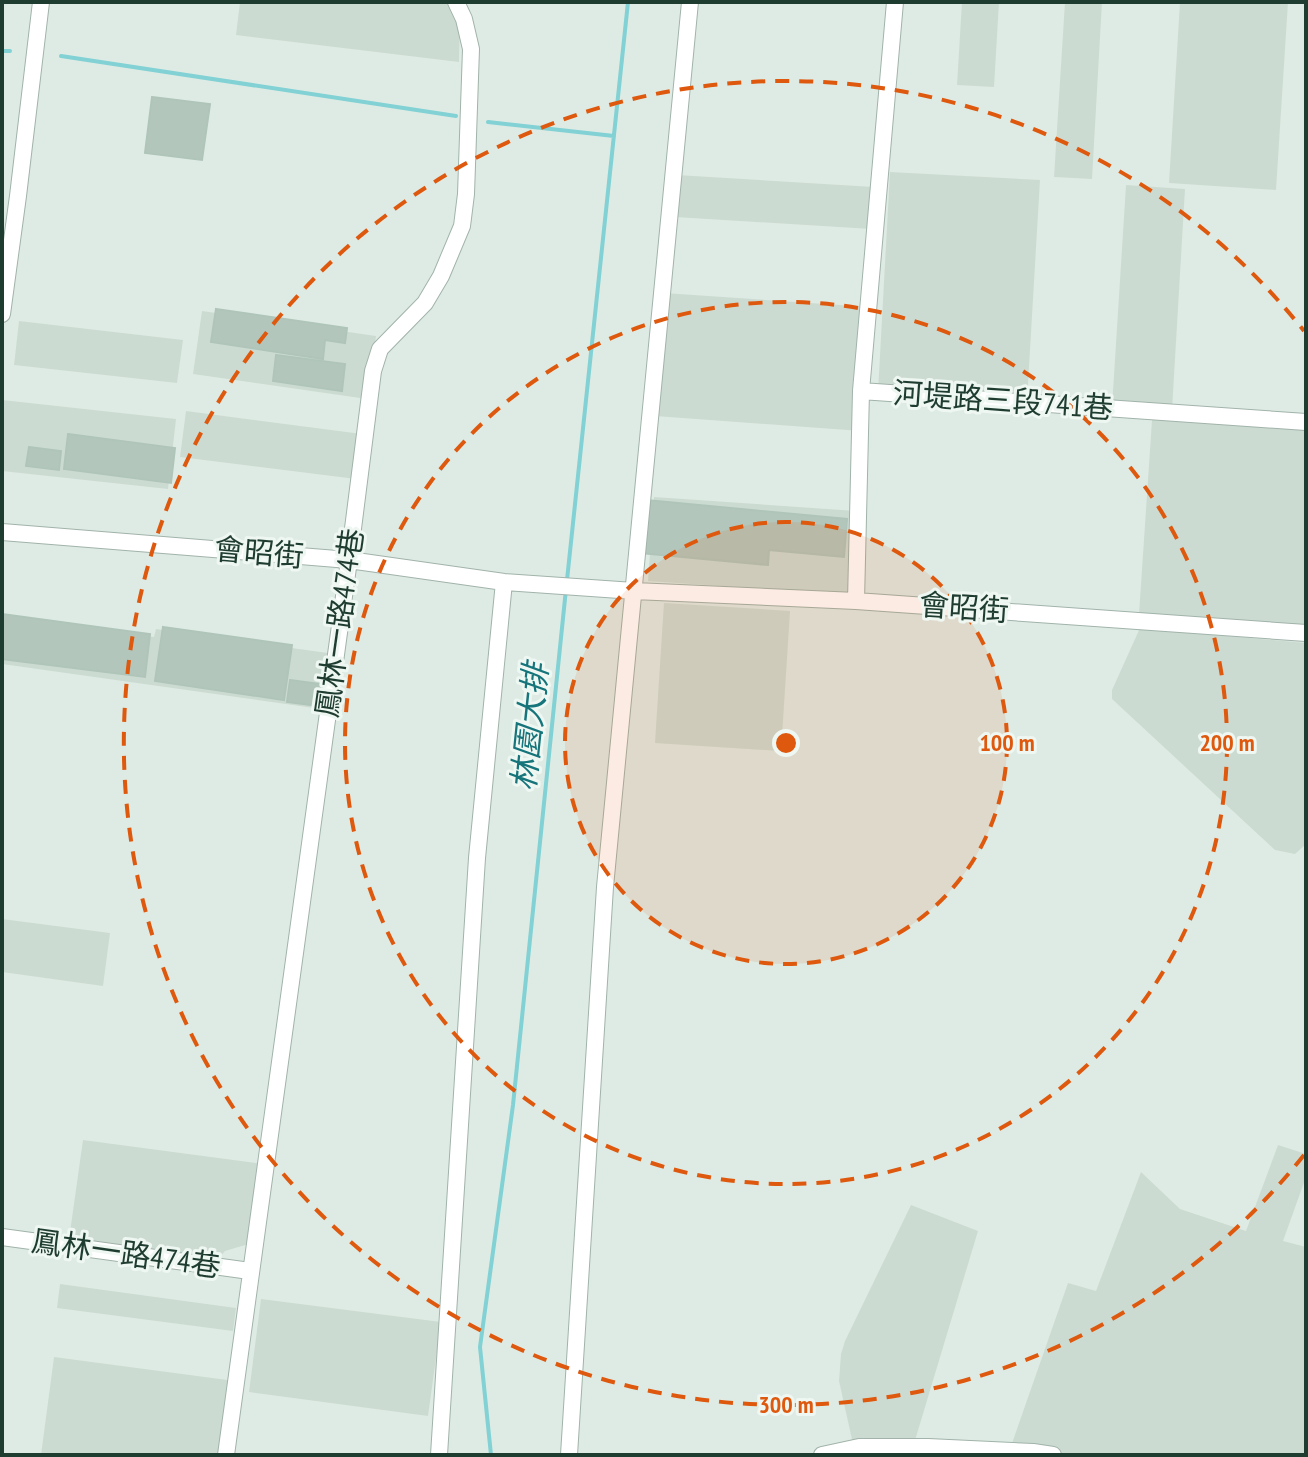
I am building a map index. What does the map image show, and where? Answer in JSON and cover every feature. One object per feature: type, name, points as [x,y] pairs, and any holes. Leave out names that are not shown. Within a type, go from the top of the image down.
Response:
[{"type":"street","points":[[2,314],[41,2]]},
{"type":"street","name":"鳳林一路474巷","points":[[226,1455],[373,371],[380,349],[425,303],[441,276],[462,226],[471,49],[464,19],[456,2]]},
{"type":"street","points":[[569,1455],[605,887],[628,591],[690,2]]},
{"type":"street","points":[[861,391],[895,2]]},
{"type":"street","name":"河堤路三段741巷","points":[[856,601],[861,391],[1306,422]]},
{"type":"street","name":"會昭街","points":[[2,532],[349,560],[510,582],[628,591],[856,601],[1306,633]]},
{"type":"street","points":[[439,1455],[477,858],[510,582]]},
{"type":"street","name":"鳳林一路474巷","points":[[2,1237],[250,1271]]},
{"type":"street","points":[[822,1455],[859,1447],[928,1447],[1053,1455]]},
{"type":"shaded area","points":[[240,2],[453,2],[460,15],[459,62],[236,35]]},
{"type":"shaded area","points":[[962,2],[999,2],[994,87],[957,85]]},
{"type":"shaded area","points":[[1065,2],[1102,2],[1092,179],[1054,177]]},
{"type":"shaded area","points":[[1180,2],[1288,2],[1276,190],[1169,183]]},
{"type":"shaded area","points":[[890,172],[1040,180],[1027,401],[878,392]]},
{"type":"shaded area","points":[[677,175],[874,187],[871,229],[675,217]]},
{"type":"shaded area","points":[[1126,185],[1185,189],[1172,410],[1112,407]]},
{"type":"shaded area","points":[[664,293],[870,307],[861,431],[655,416]]},
{"type":"shaded area","points":[[202,311],[376,336],[367,399],[193,374]]},
{"type":"shaded area","points":[[19,321],[183,340],[177,383],[14,365]]},
{"type":"shaded area","points":[[2,400],[176,419],[168,489],[2,471]]},
{"type":"shaded area","points":[[186,411],[362,434],[356,479],[180,457]]},
{"type":"shaded area","points":[[1152,420],[1306,430],[1306,625],[1139,614]]},
{"type":"shaded area","points":[[654,497],[856,511],[850,595],[648,581]]},
{"type":"shaded area","points":[[664,603],[790,611],[781,751],[655,743]]},
{"type":"shaded area","points":[[2,616],[154,637],[156,629],[335,654],[328,710],[2,664]]},
{"type":"shaded area","points":[[1140,628],[1306,643],[1306,844],[1295,854],[1275,850],[1112,699],[1112,690]]},
{"type":"shaded area","points":[[2,919],[110,933],[103,986],[2,972]]},
{"type":"shaded area","points":[[83,1140],[263,1164],[252,1243],[225,1251],[217,1260],[69,1239]]},
{"type":"shaded area","points":[[1278,1145],[1306,1154],[1306,1177],[1283,1241],[1306,1247],[1306,1455],[818,1455],[853,1444],[839,1381],[841,1354],[911,1205],[978,1231],[913,1447],[1010,1449],[1068,1283],[1096,1291],[1141,1172],[1180,1209],[1246,1231]]},
{"type":"shaded area","points":[[60,1284],[236,1308],[233,1331],[57,1308]]},
{"type":"shaded area","points":[[261,1299],[441,1322],[428,1416],[249,1392]]},
{"type":"shaded area","points":[[54,1357],[235,1381],[225,1455],[41,1455]]},
{"type":"building","points":[[152,97],[210,104],[202,160],[145,153]]},
{"type":"building","points":[[216,309],[347,328],[345,343],[325,340],[323,359],[211,342]]},
{"type":"building","points":[[276,355],[345,364],[342,391],[273,381]]},
{"type":"building","points":[[68,434],[175,448],[171,483],[64,469]]},
{"type":"building","points":[[29,447],[61,451],[59,470],[26,466]]},
{"type":"building","points":[[646,500],[847,519],[844,557],[769,550],[768,565],[641,553]]},
{"type":"building","points":[[2,614],[150,634],[145,677],[2,659]]},
{"type":"building","points":[[163,627],[292,645],[284,700],[155,681]]},
{"type":"building","points":[[290,680],[328,685],[325,707],[287,702]]},
{"type":"waterway","name":"林園大排","points":[[567,580],[628,2]]},
{"type":"waterway","points":[[2,51],[10,51]]},
{"type":"waterway","points":[[61,56],[456,116]]},
{"type":"waterway","points":[[488,122],[614,136]]},
{"type":"waterway","name":"林園大排","points":[[491,1455],[480,1347],[513,1105],[566,589]]}]
